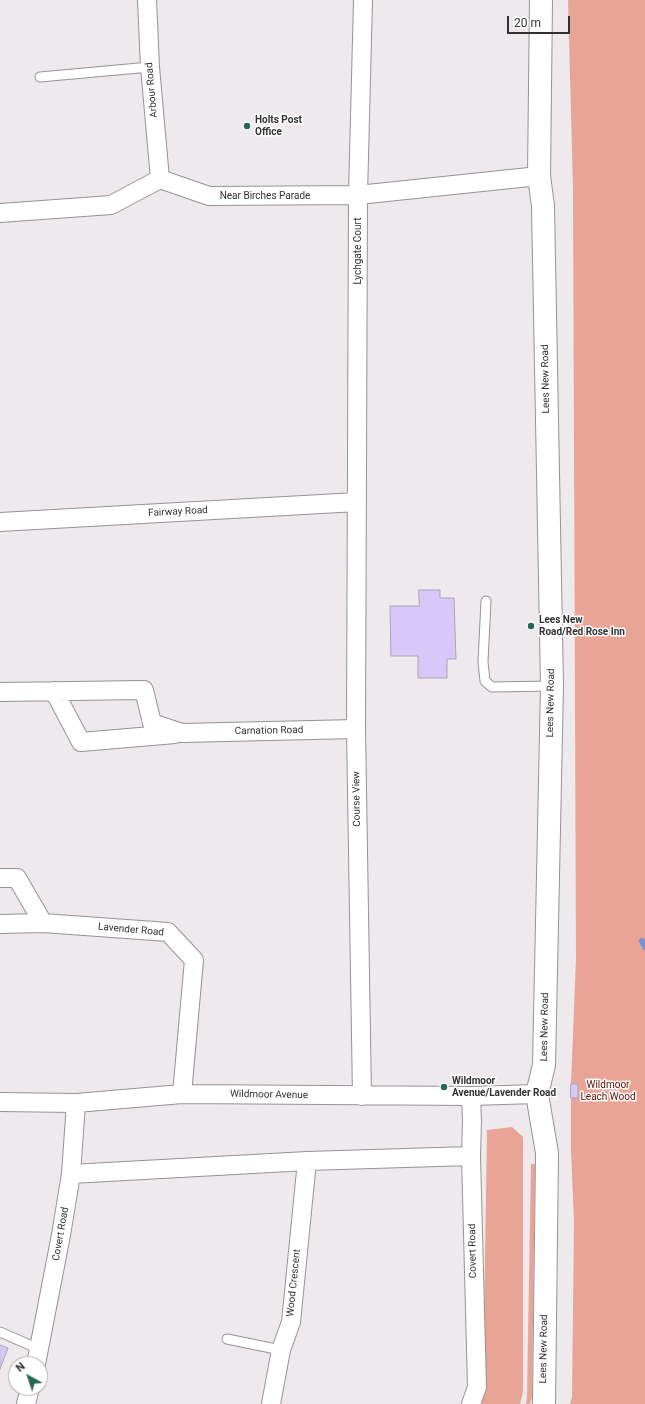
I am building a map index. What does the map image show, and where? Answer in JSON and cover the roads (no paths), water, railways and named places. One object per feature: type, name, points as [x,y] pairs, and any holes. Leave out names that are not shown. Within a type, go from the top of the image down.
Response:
[{"type":"street","name":"Arbour Road","points":[[147,0],[150,68],[160,179]]},
{"type":"street","name":"Lychgate Court","points":[[357,502],[358,195],[363,0]]},
{"type":"street","name":"Lees New Road","points":[[541,0],[539,176],[543,206],[552,686],[544,1065],[537,1094],[547,1153],[544,1404]]},
{"type":"street","name":"Near Birches Parade","points":[[160,179],[209,196],[358,195],[539,176]]},
{"type":"street","points":[[0,213],[112,205],[160,179]]},
{"type":"street","name":"Fairway Road","points":[[0,522],[357,502]]},
{"type":"street","name":"Course View","points":[[357,502],[356,729],[362,1096]]},
{"type":"street","name":"Carnation Road","points":[[0,692],[144,690],[152,723],[182,733]]},
{"type":"street","name":"Carnation Road","points":[[54,691],[81,742],[182,733],[356,729]]},
{"type":"street","points":[[0,878],[17,878],[43,923]]},
{"type":"street","name":"Lavender Road","points":[[0,924],[43,923],[168,932],[194,960],[182,1094]]},
{"type":"street","name":"Wildmoor Avenue","points":[[0,1102],[76,1103],[182,1094],[471,1096],[537,1094]]},
{"type":"street","name":"Covert Road","points":[[471,1096],[476,1387],[471,1404]]},
{"type":"street","name":"Covert Road","points":[[38,1356],[71,1174],[76,1103]]},
{"type":"street","points":[[71,1174],[307,1160],[471,1156]]},
{"type":"street","name":"Wood Crescent","points":[[271,1404],[281,1350],[291,1322],[307,1160]]},
{"type":"lane","points":[[40,77],[150,68]]},
{"type":"lane","points":[[486,601],[483,662],[485,681],[492,687],[552,686]]},
{"type":"lane","points":[[0,1332],[36,1356]]},
{"type":"lane","points":[[227,1339],[281,1350]]},
{"type":"waterway","points":[[642,941],[645,947]]},
{"type":"place","name":"Holts Post Office","points":[[247,126]]},
{"type":"place","name":"Lees New Road/Red Rose Inn","points":[[531,626]]},
{"type":"place","name":"Wildmoor Avenue/Lavender Road","points":[[444,1087]]},
{"type":"park label","name":"Wildmoor Leach Wood","points":[[608,1090]]}]
